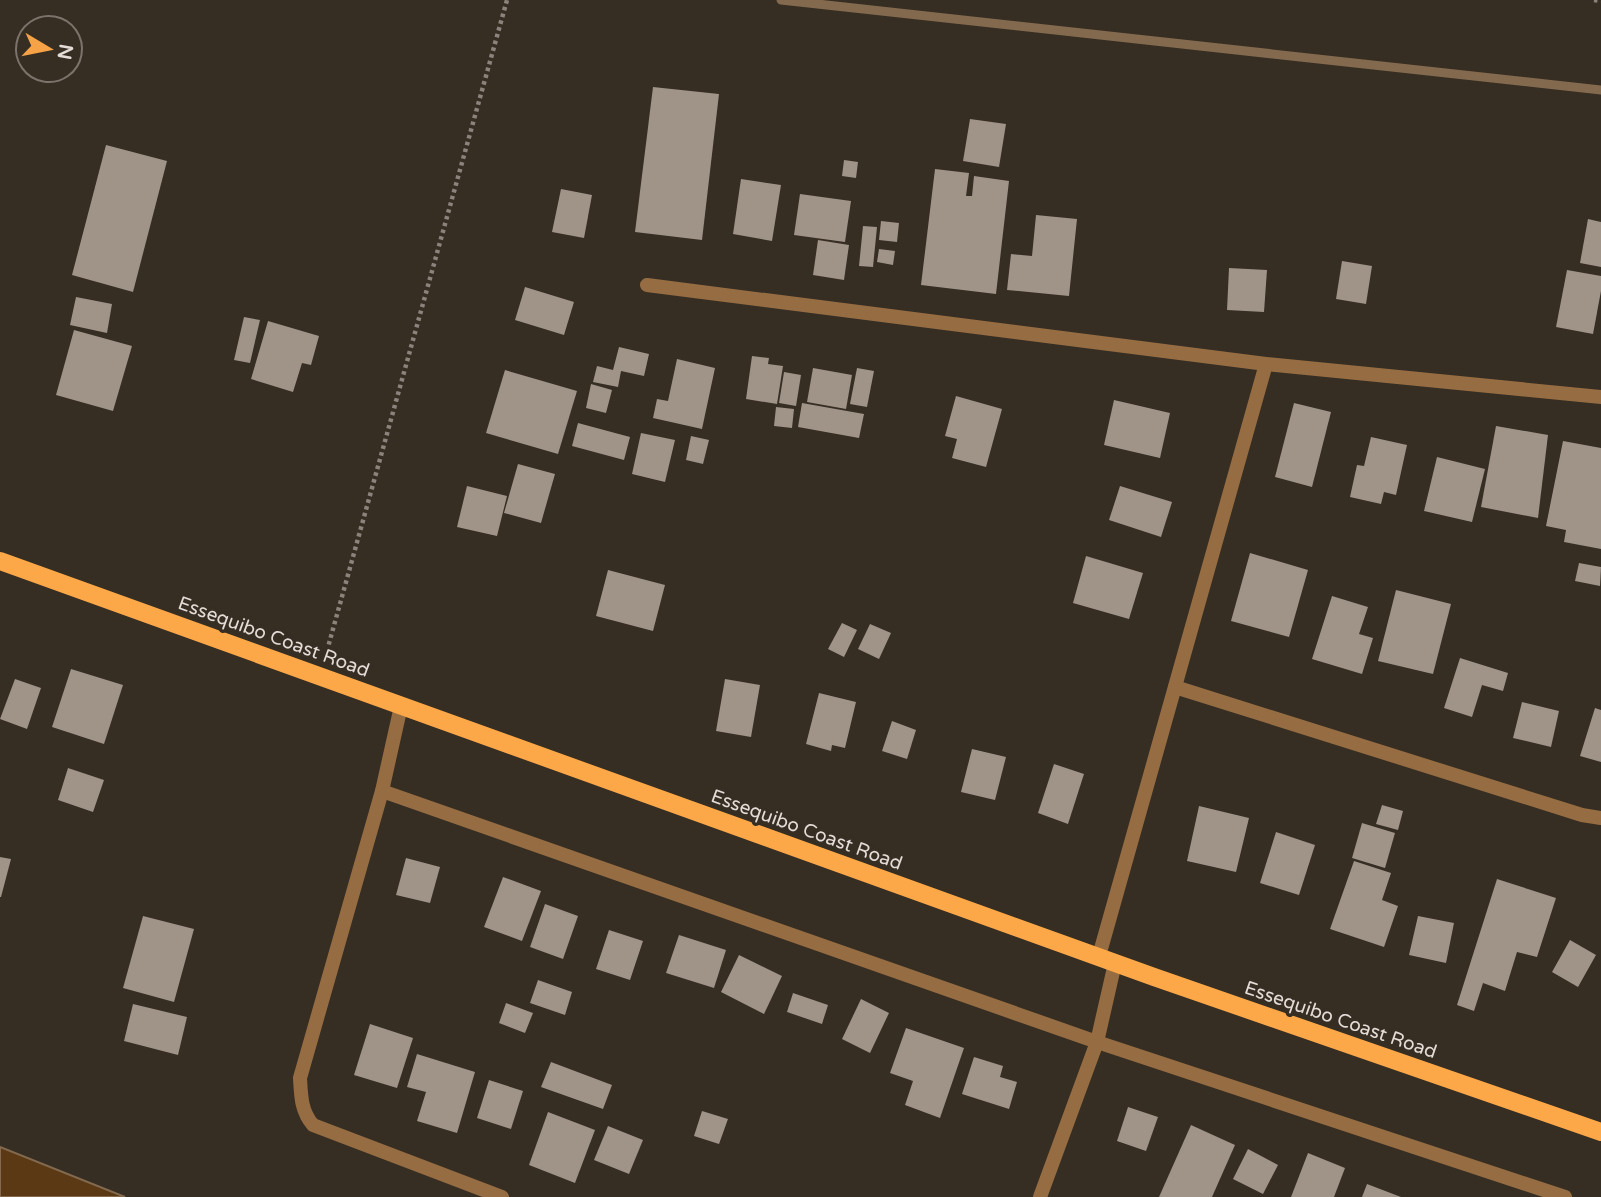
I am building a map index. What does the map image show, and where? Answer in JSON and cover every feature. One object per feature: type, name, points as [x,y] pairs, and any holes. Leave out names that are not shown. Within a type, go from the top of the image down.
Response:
[{"type":"main road","name":"Essequibo Coast Road","points":[[0,561],[1107,960],[1601,1132]]},
{"type":"street","points":[[648,285],[1266,363],[1601,397]]},
{"type":"street","points":[[1040,1197],[1097,1042],[1107,960],[1175,687],[1266,363]]},
{"type":"street","points":[[1175,687],[1569,811],[1601,818]]},
{"type":"street","points":[[401,706],[382,790],[300,1078],[305,1114],[313,1125],[502,1197]]},
{"type":"street","points":[[382,790],[1097,1042],[1565,1197]]},
{"type":"path","points":[[321,675],[507,0]]},
{"type":"path","points":[[1594,0],[1601,1]]},
{"type":"shaded area","points":[[0,1147],[125,1197],[0,1197]]},
{"type":"building","points":[[653,87],[719,94],[702,240],[635,232]]},
{"type":"building","points":[[970,119],[1006,124],[999,167],[963,161]]},
{"type":"building","points":[[106,145],[167,161],[133,292],[72,275]]},
{"type":"building","points":[[844,160],[858,162],[856,178],[842,176]]},
{"type":"building","points":[[935,169],[969,173],[966,196],[972,196],[974,176],[1009,181],[996,294],[921,285]]},
{"type":"building","points":[[741,179],[781,185],[772,241],[733,234]]},
{"type":"building","points":[[561,189],[592,195],[584,238],[552,232]]},
{"type":"building","points":[[800,194],[851,201],[845,242],[794,235]]},
{"type":"building","points":[[1036,215],[1077,219],[1069,296],[1007,290],[1011,254],[1032,256]]},
{"type":"building","points":[[1588,219],[1601,222],[1601,267],[1580,263]]},
{"type":"building","points":[[881,221],[899,223],[897,242],[879,240]]},
{"type":"building","points":[[863,226],[877,227],[873,267],[859,266]]},
{"type":"building","points":[[818,240],[849,245],[844,280],[813,275]]},
{"type":"building","points":[[879,249],[895,251],[893,265],[877,262]]},
{"type":"building","points":[[1342,261],[1372,266],[1366,304],[1336,299]]},
{"type":"building","points":[[1229,268],[1267,270],[1264,312],[1227,310]]},
{"type":"building","points":[[1567,270],[1601,276],[1593,334],[1556,327]]},
{"type":"building","points":[[525,287],[574,302],[564,335],[515,320]]},
{"type":"building","points":[[76,297],[112,304],[107,333],[70,325]]},
{"type":"building","points":[[244,317],[260,320],[250,363],[234,360]]},
{"type":"building","points":[[268,321],[319,336],[311,365],[302,363],[293,392],[251,379]]},
{"type":"building","points":[[74,330],[132,346],[113,411],[56,395]]},
{"type":"building","points":[[619,347],[649,354],[644,376],[621,371],[618,387],[593,382],[597,366],[613,370]]},
{"type":"building","points":[[752,356],[769,358],[768,364],[783,366],[777,404],[746,399]]},
{"type":"building","points":[[677,359],[715,368],[702,429],[653,418],[657,399],[668,401]]},
{"type":"building","points":[[813,368],[852,375],[846,409],[807,402]]},
{"type":"building","points":[[857,368],[874,371],[867,407],[850,404]]},
{"type":"building","points":[[505,370],[577,391],[558,454],[486,433]]},
{"type":"building","points":[[784,372],[801,375],[796,406],[779,403]]},
{"type":"building","points":[[591,384],[612,390],[606,413],[586,408]]},
{"type":"building","points":[[956,396],[1002,409],[986,467],[952,458],[957,439],[945,436]]},
{"type":"building","points":[[1114,400],[1170,413],[1160,458],[1104,445]]},
{"type":"building","points":[[802,403],[864,414],[859,438],[798,427]]},
{"type":"building","points":[[1294,403],[1331,412],[1312,487],[1275,477]]},
{"type":"building","points":[[776,407],[794,409],[792,428],[774,426]]},
{"type":"building","points":[[578,423],[630,437],[624,460],[572,446]]},
{"type":"building","points":[[1496,426],[1548,435],[1538,518],[1481,507]]},
{"type":"building","points":[[641,433],[675,440],[665,482],[632,474]]},
{"type":"building","points":[[691,436],[709,440],[703,464],[686,460]]},
{"type":"building","points":[[1371,437],[1407,445],[1396,495],[1384,492],[1381,504],[1350,497],[1357,465],[1364,466]]},
{"type":"building","points":[[1563,441],[1601,448],[1601,549],[1564,542],[1566,530],[1546,526]]},
{"type":"building","points":[[1437,457],[1485,469],[1472,522],[1424,511]]},
{"type":"building","points":[[518,464],[555,474],[541,523],[504,513]]},
{"type":"building","points":[[467,486],[507,496],[497,536],[457,527]]},
{"type":"building","points":[[1120,486],[1172,502],[1161,537],[1109,520]]},
{"type":"building","points":[[1250,553],[1308,570],[1289,637],[1231,621]]},
{"type":"building","points":[[1086,556],[1143,573],[1129,619],[1073,603]]},
{"type":"building","points":[[1579,563],[1601,567],[1600,586],[1575,581]]},
{"type":"building","points":[[608,570],[665,585],[653,631],[596,616]]},
{"type":"building","points":[[1396,590],[1451,604],[1433,674],[1378,661]]},
{"type":"building","points":[[1332,596],[1368,607],[1359,634],[1373,638],[1362,674],[1312,659]]},
{"type":"building","points":[[842,623],[857,630],[844,657],[828,649]]},
{"type":"building","points":[[870,624],[891,633],[879,659],[858,649]]},
{"type":"building","points":[[1460,658],[1508,673],[1503,691],[1482,685],[1472,717],[1444,708]]},
{"type":"building","points":[[71,669],[123,685],[104,744],[52,727]]},
{"type":"building","points":[[15,679],[41,688],[27,729],[0,719]]},
{"type":"building","points":[[725,679],[760,685],[751,737],[716,731]]},
{"type":"building","points":[[819,693],[856,702],[845,748],[832,745],[831,751],[806,744]]},
{"type":"building","points":[[1522,702],[1559,711],[1551,747],[1513,738]]},
{"type":"building","points":[[1595,708],[1601,710],[1601,762],[1580,756]]},
{"type":"building","points":[[892,721],[916,730],[907,759],[882,751]]},
{"type":"building","points":[[972,749],[1006,757],[995,800],[961,792]]},
{"type":"building","points":[[1054,764],[1084,774],[1068,824],[1038,813]]},
{"type":"building","points":[[68,768],[104,780],[93,812],[58,800]]},
{"type":"building","points":[[1382,805],[1403,811],[1398,830],[1376,824]]},
{"type":"building","points":[[1199,806],[1249,818],[1236,872],[1187,861]]},
{"type":"building","points":[[1362,823],[1395,833],[1385,868],[1352,858]]},
{"type":"building","points":[[1276,832],[1315,845],[1299,895],[1260,883]]},
{"type":"building","points":[[0,857],[11,859],[1,897],[0,897]]},
{"type":"building","points":[[406,858],[440,867],[430,903],[396,895]]},
{"type":"building","points":[[1354,861],[1391,873],[1382,900],[1398,906],[1384,947],[1330,929]]},
{"type":"building","points":[[503,877],[541,891],[522,941],[484,927]]},
{"type":"building","points":[[1497,879],[1556,898],[1537,957],[1517,952],[1505,991],[1483,983],[1474,1011],[1457,1005]]},
{"type":"building","points":[[545,904],[578,916],[563,959],[530,947]]},
{"type":"building","points":[[143,916],[194,929],[174,1002],[123,988]]},
{"type":"building","points":[[1418,916],[1454,923],[1446,963],[1409,955]]},
{"type":"building","points":[[609,930],[643,941],[630,980],[596,969]]},
{"type":"building","points":[[679,935],[726,950],[714,988],[666,973]]},
{"type":"building","points":[[1570,940],[1596,955],[1578,987],[1552,972]]},
{"type":"building","points":[[739,955],[782,976],[764,1014],[721,992]]},
{"type":"building","points":[[538,980],[572,992],[565,1015],[530,1003]]},
{"type":"building","points":[[793,993],[828,1005],[822,1024],[787,1012]]},
{"type":"building","points":[[861,999],[889,1013],[870,1053],[842,1039]]},
{"type":"building","points":[[506,1003],[533,1013],[525,1033],[499,1023]]},
{"type":"building","points":[[133,1004],[187,1017],[178,1055],[124,1041]]},
{"type":"building","points":[[370,1024],[413,1038],[397,1088],[354,1075]]},
{"type":"building","points":[[906,1028],[964,1048],[940,1118],[905,1105],[913,1081],[890,1073]]},
{"type":"building","points":[[417,1054],[475,1072],[457,1133],[417,1121],[426,1092],[407,1087]]},
{"type":"building","points":[[974,1057],[1003,1066],[1000,1077],[1017,1082],[1009,1109],[962,1094]]},
{"type":"building","points":[[551,1062],[612,1085],[603,1109],[541,1087]]},
{"type":"building","points":[[489,1080],[523,1091],[511,1129],[477,1118]]},
{"type":"building","points":[[1128,1107],[1158,1117],[1146,1151],[1117,1141]]},
{"type":"building","points":[[702,1111],[728,1119],[719,1144],[694,1136]]},
{"type":"building","points":[[548,1112],[595,1130],[575,1183],[529,1165]]},
{"type":"building","points":[[1191,1125],[1235,1145],[1212,1197],[1159,1197]]},
{"type":"building","points":[[608,1126],[643,1140],[629,1174],[594,1160]]},
{"type":"building","points":[[1248,1149],[1278,1165],[1263,1194],[1233,1179]]},
{"type":"building","points":[[1308,1153],[1345,1168],[1334,1197],[1291,1197]]},
{"type":"building","points":[[1367,1184],[1401,1197],[1362,1197]]},
{"type":"waterway","points":[[781,0],[1601,90]]}]
